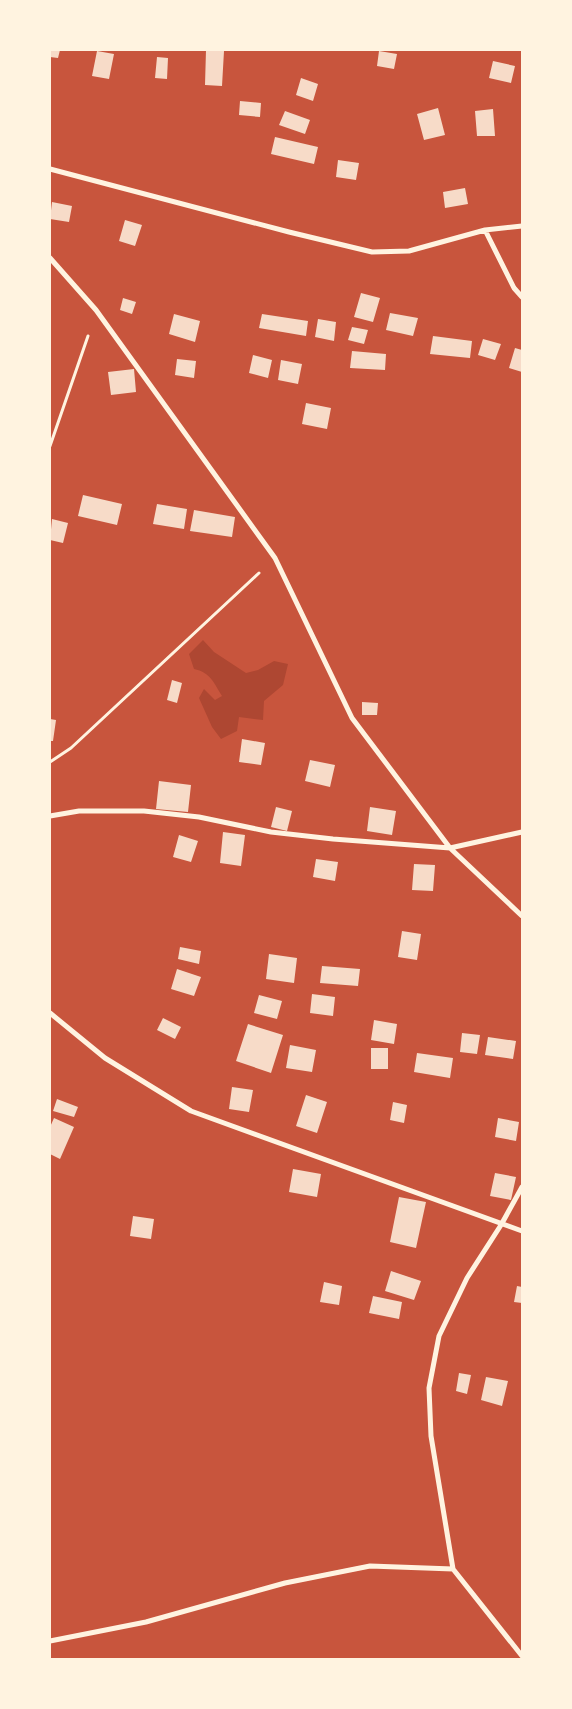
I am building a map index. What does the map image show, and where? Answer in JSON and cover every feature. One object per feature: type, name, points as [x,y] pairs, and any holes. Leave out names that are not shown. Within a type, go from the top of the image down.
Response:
[{"type":"street","points":[[50,169],[372,252],[408,251],[485,230],[522,226]]},
{"type":"street","points":[[485,230],[514,288],[522,297]]},
{"type":"street","points":[[50,258],[96,310],[275,558],[352,718],[450,848],[522,916]]},
{"type":"street","points":[[50,816],[79,811],[144,811],[199,816],[271,832],[450,848],[522,832]]},
{"type":"street","points":[[50,1013],[104,1058],[191,1111],[522,1232]]},
{"type":"street","points":[[522,1187],[501,1225],[467,1278],[439,1336],[429,1388],[431,1436],[453,1569],[522,1656]]},
{"type":"street","points":[[50,1640],[146,1622],[285,1583],[370,1566],[453,1569]]},
{"type":"path","points":[[50,446],[96,310]]},
{"type":"path","points":[[50,762],[71,748],[275,558]]},
{"type":"shaded area","points":[[203,640],[214,652],[246,673],[258,670],[274,661],[288,664],[283,685],[264,701],[263,720],[239,717],[237,731],[221,739],[212,727],[199,698],[204,689],[215,700],[222,696],[208,675],[194,669],[189,654]]},
{"type":"building","points":[[50,50],[60,50],[58,58],[50,57]]},
{"type":"building","points":[[206,50],[224,51],[222,86],[205,85]]},
{"type":"building","points":[[97,51],[114,54],[109,79],[92,76]]},
{"type":"building","points":[[379,51],[397,54],[394,69],[377,66]]},
{"type":"building","points":[[157,57],[168,58],[167,79],[155,78]]},
{"type":"building","points":[[493,61],[515,66],[511,83],[489,78]]},
{"type":"building","points":[[301,78],[318,84],[313,101],[296,95]]},
{"type":"building","points":[[240,101],[261,103],[260,117],[239,115]]},
{"type":"building","points":[[438,108],[445,135],[424,140],[417,114]]},
{"type":"building","points":[[493,109],[495,136],[477,136],[475,111]]},
{"type":"building","points":[[285,111],[310,120],[305,134],[279,125]]},
{"type":"building","points":[[275,137],[318,147],[314,164],[271,154]]},
{"type":"building","points":[[338,160],[359,163],[356,180],[336,177]]},
{"type":"building","points":[[465,188],[468,204],[445,208],[443,192]]},
{"type":"building","points":[[52,202],[72,206],[69,222],[50,219]]},
{"type":"building","points":[[125,220],[142,225],[135,246],[119,241]]},
{"type":"building","points":[[361,293],[380,298],[373,322],[354,317]]},
{"type":"building","points":[[123,298],[136,302],[132,314],[120,310]]},
{"type":"building","points":[[390,313],[418,318],[413,336],[386,330]]},
{"type":"building","points":[[174,314],[200,321],[195,342],[169,334]]},
{"type":"building","points":[[262,314],[308,321],[306,336],[259,328]]},
{"type":"building","points":[[318,319],[336,322],[334,341],[315,337]]},
{"type":"building","points":[[352,327],[368,330],[364,344],[348,340]]},
{"type":"building","points":[[433,336],[472,341],[470,358],[430,354]]},
{"type":"building","points":[[483,339],[501,344],[495,360],[478,355]]},
{"type":"building","points":[[515,348],[522,350],[522,372],[509,368]]},
{"type":"building","points":[[352,351],[386,354],[385,370],[350,368]]},
{"type":"building","points":[[253,355],[272,360],[268,378],[249,373]]},
{"type":"building","points":[[177,359],[196,361],[194,378],[175,375]]},
{"type":"building","points":[[281,360],[302,364],[298,384],[278,380]]},
{"type":"building","points":[[134,369],[136,392],[111,395],[108,372]]},
{"type":"building","points":[[306,403],[331,408],[327,429],[302,424]]},
{"type":"building","points":[[83,495],[122,504],[117,525],[78,516]]},
{"type":"building","points":[[157,504],[187,509],[184,529],[153,524]]},
{"type":"building","points":[[194,510],[235,517],[232,537],[190,531]]},
{"type":"building","points":[[52,519],[68,523],[63,543],[50,540]]},
{"type":"building","points":[[172,680],[182,683],[177,703],[167,700]]},
{"type":"building","points":[[362,702],[378,703],[377,715],[362,715]]},
{"type":"building","points":[[50,719],[56,720],[53,741],[50,741]]},
{"type":"building","points":[[242,739],[265,743],[261,765],[239,762]]},
{"type":"building","points":[[310,760],[335,765],[330,787],[305,781]]},
{"type":"building","points":[[159,781],[191,785],[188,812],[156,809]]},
{"type":"building","points":[[276,807],[292,811],[287,831],[271,827]]},
{"type":"building","points":[[370,807],[396,811],[392,835],[367,831]]},
{"type":"building","points":[[223,832],[245,835],[241,866],[220,863]]},
{"type":"building","points":[[179,835],[198,841],[191,862],[173,857]]},
{"type":"building","points":[[316,859],[338,862],[335,881],[313,877]]},
{"type":"building","points":[[414,864],[435,865],[433,891],[412,890]]},
{"type":"building","points":[[402,931],[421,934],[417,960],[398,957]]},
{"type":"building","points":[[180,947],[201,951],[199,964],[178,959]]},
{"type":"building","points":[[269,954],[297,958],[294,983],[266,979]]},
{"type":"building","points":[[322,966],[360,969],[358,986],[320,983]]},
{"type":"building","points":[[177,969],[201,977],[194,996],[171,989]]},
{"type":"building","points":[[312,994],[335,997],[333,1016],[310,1013]]},
{"type":"building","points":[[259,995],[282,1001],[277,1019],[254,1013]]},
{"type":"building","points":[[163,1018],[181,1027],[175,1039],[157,1030]]},
{"type":"building","points":[[374,1020],[397,1024],[394,1044],[371,1040]]},
{"type":"building","points":[[248,1024],[283,1035],[271,1073],[236,1061]]},
{"type":"building","points":[[462,1033],[480,1035],[477,1054],[460,1052]]},
{"type":"building","points":[[488,1037],[516,1041],[513,1059],[485,1055]]},
{"type":"building","points":[[290,1045],[316,1050],[312,1072],[286,1068]]},
{"type":"building","points":[[371,1048],[388,1048],[388,1069],[371,1069]]},
{"type":"building","points":[[417,1053],[453,1058],[450,1078],[414,1072]]},
{"type":"building","points":[[232,1087],[253,1090],[249,1112],[229,1109]]},
{"type":"building","points":[[306,1095],[327,1102],[317,1133],[296,1126]]},
{"type":"building","points":[[57,1099],[78,1107],[74,1117],[53,1111]]},
{"type":"building","points":[[393,1102],[407,1105],[404,1123],[390,1120]]},
{"type":"building","points":[[54,1118],[74,1127],[60,1159],[50,1154],[50,1127]]},
{"type":"building","points":[[498,1118],[519,1122],[516,1141],[495,1137]]},
{"type":"building","points":[[293,1169],[321,1174],[317,1197],[289,1192]]},
{"type":"building","points":[[495,1173],[516,1177],[511,1200],[490,1196]]},
{"type":"building","points":[[399,1197],[426,1202],[416,1248],[390,1242]]},
{"type":"building","points":[[133,1216],[154,1219],[151,1239],[130,1236]]},
{"type":"building","points":[[391,1271],[421,1281],[414,1300],[385,1291]]},
{"type":"building","points":[[324,1282],[342,1286],[339,1305],[320,1302]]},
{"type":"building","points":[[517,1286],[522,1287],[522,1303],[514,1302]]},
{"type":"building","points":[[373,1296],[402,1302],[399,1319],[369,1313]]},
{"type":"building","points":[[459,1373],[471,1375],[467,1394],[456,1391]]},
{"type":"building","points":[[486,1377],[508,1381],[502,1406],[481,1400]]}]
